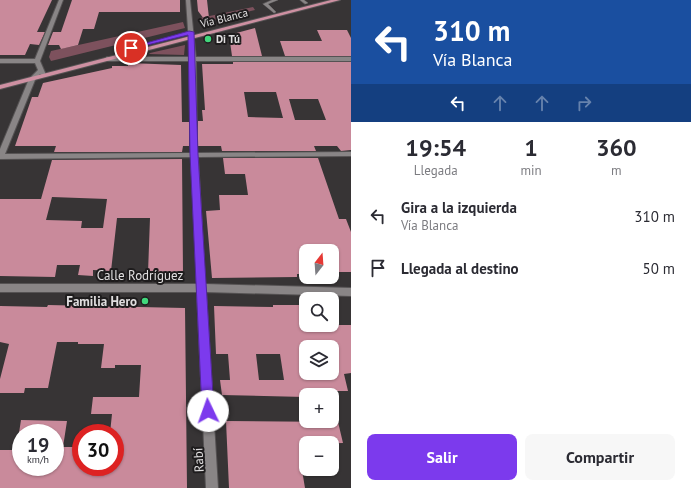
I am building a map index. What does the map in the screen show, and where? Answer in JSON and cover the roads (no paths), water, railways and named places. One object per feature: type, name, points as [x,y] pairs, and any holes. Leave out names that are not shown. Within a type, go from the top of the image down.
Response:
[{"type":"main road","name":"Vía Blanca","points":[[0,81],[107,59],[274,12],[304,2],[319,0]]},
{"type":"main road","name":"Vía Blanca","points":[[0,87],[32,79],[42,73],[337,0]]},
{"type":"street","points":[[42,73],[37,62],[61,0]]},
{"type":"street","name":"Rabí","points":[[188,0],[193,59],[194,154],[212,488]]},
{"type":"street","points":[[107,59],[351,59]]},
{"type":"street","points":[[0,61],[37,62]]},
{"type":"street","points":[[32,79],[0,156],[351,154]]},
{"type":"street","name":"Calle Rodríguez","points":[[0,288],[202,288],[351,292]]},
{"type":"lane","points":[[274,12],[265,4],[276,0]]},
{"type":"place","name":"Di Tú","points":[[208,39]]},
{"type":"place","name":"Familia Hero","points":[[145,301]]}]
